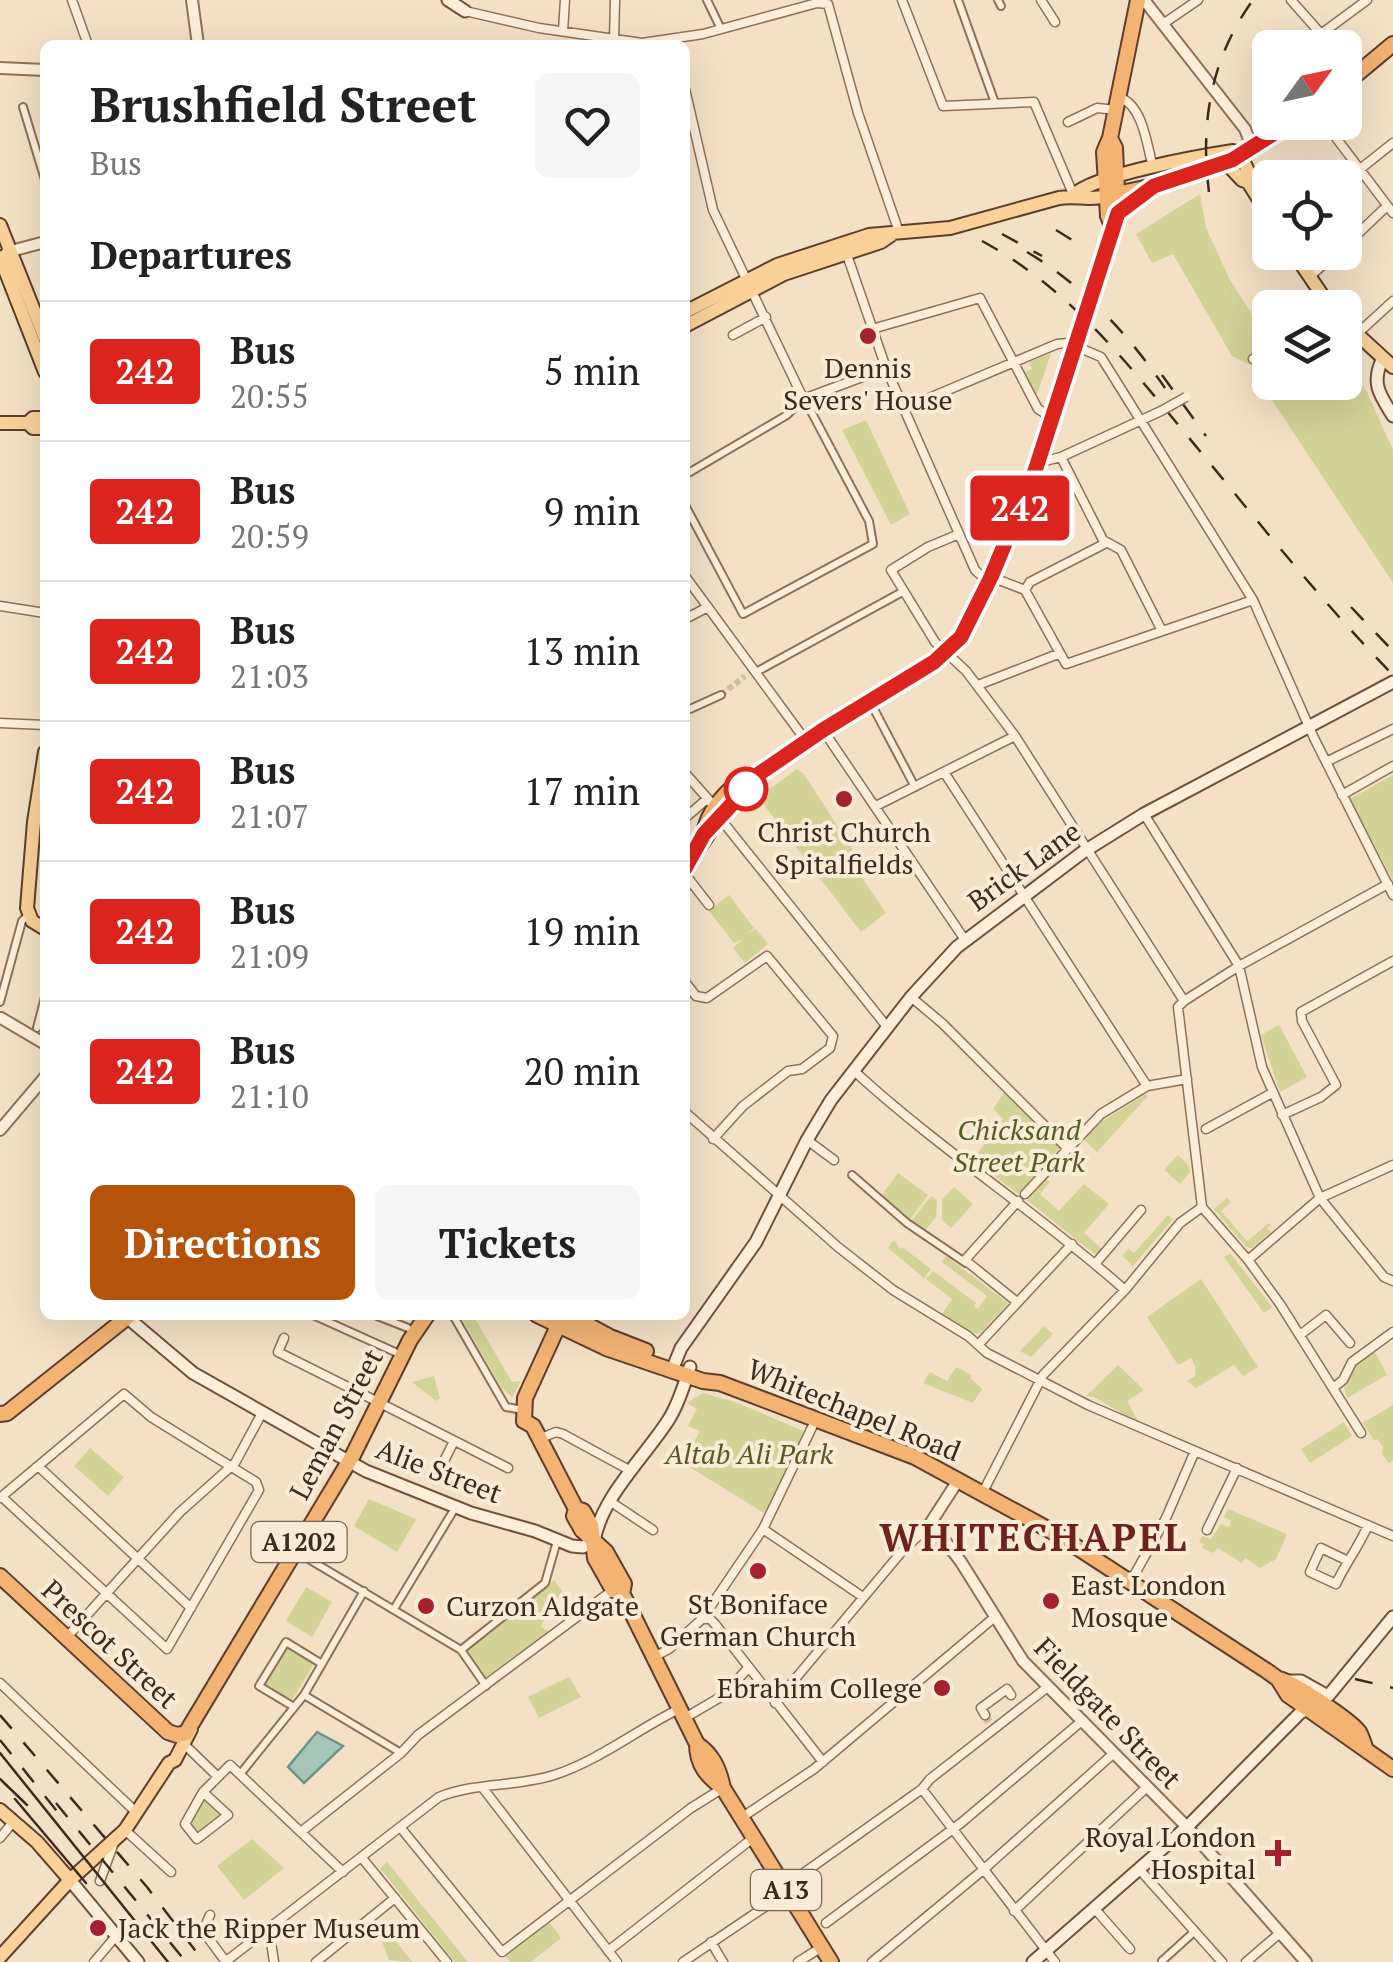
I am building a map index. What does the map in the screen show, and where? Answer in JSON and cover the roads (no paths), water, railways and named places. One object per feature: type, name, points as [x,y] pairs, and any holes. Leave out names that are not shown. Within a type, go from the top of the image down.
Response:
[{"type":"highway","points":[[690,862],[714,808],[748,787],[750,780],[806,741],[946,653],[961,637],[990,579],[1040,456],[1115,220],[1111,177],[1115,148],[1110,138],[1141,0]]},
{"type":"highway","points":[[1362,70],[1393,44]]},
{"type":"highway","points":[[1112,195],[1154,186],[1226,162],[1262,140]]},
{"type":"highway","points":[[1115,220],[1154,186]]},
{"type":"highway","points":[[0,1414],[7,1413],[124,1320]]},
{"type":"highway","name":"Leman Street","points":[[190,1729],[350,1462],[424,1320]]},
{"type":"highway","points":[[536,1433],[536,1393],[561,1345],[565,1320]]},
{"type":"highway","name":"Whitechapel Road","points":[[565,1320],[606,1348],[710,1375],[714,1381],[879,1442],[960,1479],[1283,1680],[1288,1696],[1358,1732],[1366,1747]]},
{"type":"highway","name":"A13","points":[[536,1433],[576,1509],[574,1516],[582,1530],[606,1552],[624,1584],[617,1592],[697,1744],[708,1752],[719,1770],[723,1788],[831,1962]]},
{"type":"highway","name":"Prescot Street","points":[[0,1576],[168,1732],[181,1734],[190,1729]]},
{"type":"highway","name":"Whitechapel Road","points":[[1314,1706],[1344,1736],[1393,1768]]},
{"type":"main road","points":[[448,0],[466,11]]},
{"type":"main road","points":[[690,310],[847,248],[881,242],[897,233],[963,225],[1074,195],[1081,188],[1111,177],[1246,150],[1248,182]]},
{"type":"main road","points":[[1226,162],[1252,188]]},
{"type":"main road","points":[[1074,195],[1084,200],[1112,195]]},
{"type":"main road","points":[[0,225],[4,254],[40,358]]},
{"type":"main road","points":[[4,254],[40,328]]},
{"type":"main road","points":[[1304,270],[1318,290]]},
{"type":"main road","points":[[690,323],[749,285]]},
{"type":"main road","points":[[1362,340],[1388,364],[1376,374],[1376,390],[1393,416]]},
{"type":"main road","points":[[28,423],[40,418]]},
{"type":"main road","points":[[0,422],[28,423],[40,428]]},
{"type":"main road","name":"Brick Lane","points":[[594,1541],[597,1527],[612,1502],[670,1416],[681,1368],[756,1242],[806,1140],[853,1070],[911,997],[964,940],[1086,850],[1144,814],[1391,684]]},
{"type":"main road","points":[[40,784],[28,916],[40,925]]},
{"type":"main road","name":"Alie Street","points":[[133,1320],[193,1373],[350,1462],[490,1520],[557,1540]]},
{"type":"main road","points":[[557,1540],[583,1547],[594,1541]]},
{"type":"main road","points":[[1033,1962],[1187,1828],[1388,1632],[1393,1617]]},
{"type":"main road","points":[[1283,1680],[1300,1682],[1314,1706],[1311,1716],[1329,1733],[1344,1736]]},
{"type":"main road","name":"Leman Street","points":[[70,1880],[120,1835],[138,1813],[190,1729]]},
{"type":"main road","points":[[168,1732],[172,1741],[169,1762]]},
{"type":"main road","points":[[0,1810],[70,1880],[138,1962]]},
{"type":"main road","name":"A1202","points":[[3,1948],[70,1880]]},
{"type":"street","points":[[72,0],[86,40]]},
{"type":"street","points":[[192,0],[197,40]]},
{"type":"street","points":[[564,31],[565,0]]},
{"type":"street","points":[[466,11],[486,18],[614,40],[615,0]]},
{"type":"street","points":[[707,0],[721,28]]},
{"type":"street","points":[[902,0],[943,106],[1031,101],[1074,195]]},
{"type":"street","points":[[958,0],[995,103]]},
{"type":"street","points":[[1041,0],[1054,22]]},
{"type":"street","points":[[1141,0],[1245,129],[1246,150]]},
{"type":"street","points":[[1163,24],[1198,0]]},
{"type":"street","points":[[1291,0],[1318,34],[1366,0]]},
{"type":"street","points":[[681,40],[825,3],[831,8],[847,80],[897,233]]},
{"type":"street","points":[[0,68],[40,70]]},
{"type":"street","points":[[1068,122],[1097,108],[1128,100],[1137,112],[1153,168]]},
{"type":"street","points":[[22,106],[40,164]]},
{"type":"street","points":[[690,112],[710,202],[804,398],[869,522],[872,544],[743,614],[690,515]]},
{"type":"street","points":[[1362,168],[1393,143]]},
{"type":"street","points":[[1362,174],[1390,209],[1362,232]]},
{"type":"street","points":[[4,254],[40,243]]},
{"type":"street","points":[[847,248],[886,368],[975,570],[1025,590],[1066,664],[1253,600]]},
{"type":"street","points":[[1309,278],[1318,270]]},
{"type":"street","points":[[872,329],[980,298],[1038,409],[1051,416]]},
{"type":"street","points":[[1362,330],[1393,302]]},
{"type":"street","points":[[733,335],[766,317]]},
{"type":"street","points":[[903,409],[1057,344],[1068,342],[1100,358],[1253,600],[1326,762],[1393,894]]},
{"type":"street","points":[[690,472],[787,414],[804,398],[886,368]]},
{"type":"street","points":[[1040,456],[1050,460],[1061,457],[1196,392]]},
{"type":"street","points":[[1061,457],[1106,543],[1121,550],[1162,631]]},
{"type":"street","points":[[959,534],[928,547],[892,570],[936,642],[978,685],[1014,736],[1184,1001]]},
{"type":"street","points":[[1025,590],[1030,582],[1106,543]]},
{"type":"street","points":[[690,583],[806,741]]},
{"type":"street","points":[[756,672],[904,591]]},
{"type":"street","points":[[0,606],[40,612]]},
{"type":"street","points":[[690,616],[708,607]]},
{"type":"street","points":[[978,685],[1058,654]]},
{"type":"street","points":[[690,708],[722,695]]},
{"type":"street","points":[[875,711],[915,787]]},
{"type":"street","points":[[0,723],[40,725]]},
{"type":"street","points":[[1326,762],[1393,728]]},
{"type":"street","points":[[823,730],[964,940]]},
{"type":"street","points":[[876,806],[1014,736]]},
{"type":"street","points":[[1342,795],[1393,766]]},
{"type":"street","points":[[944,772],[1147,1086]]},
{"type":"street","points":[[690,779],[888,1028]]},
{"type":"street","points":[[690,816],[714,808]]},
{"type":"street","points":[[1144,814],[1239,966],[1262,1066],[1320,1198],[1384,1277],[1393,1281]]},
{"type":"street","points":[[690,879],[708,905]]},
{"type":"street","points":[[1361,1433],[1248,1260],[1202,1207],[1178,1007],[1239,966],[1388,884]]},
{"type":"street","points":[[0,1002],[21,924],[28,916]]},
{"type":"street","points":[[690,988],[696,996],[707,998],[767,956],[832,1036],[830,1048],[802,1069],[788,1071],[743,1106],[713,1140]]},
{"type":"street","points":[[1282,1114],[1321,1097],[1336,1085],[1301,1012],[1393,962]]},
{"type":"street","points":[[911,997],[1067,1148]]},
{"type":"street","points":[[0,1017],[40,1041]]},
{"type":"street","points":[[38,1028],[40,1019]]},
{"type":"street","points":[[853,1070],[902,1113],[1021,1197],[1125,1290]]},
{"type":"street","points":[[966,1264],[965,1259],[1101,1114],[1147,1086],[1188,1078]]},
{"type":"street","points":[[0,1130],[40,1083]]},
{"type":"street","points":[[1206,1129],[1272,1092]]},
{"type":"street","points":[[690,1117],[893,1290],[978,1345],[1040,1381],[1393,1536]]},
{"type":"street","points":[[806,1140],[834,1160]]},
{"type":"street","points":[[1248,1260],[1320,1198],[1393,1165]]},
{"type":"street","points":[[852,1174],[907,1223],[1018,1302]]},
{"type":"street","points":[[983,1492],[1040,1381],[1125,1290],[1180,1223],[1202,1207]]},
{"type":"street","points":[[1095,1264],[1142,1210]]},
{"type":"street","points":[[978,1345],[1072,1244]]},
{"type":"street","points":[[1300,1335],[1326,1315],[1350,1343]]},
{"type":"street","points":[[324,1320],[396,1352]]},
{"type":"street","points":[[388,1320],[408,1328]]},
{"type":"street","points":[[456,1320],[506,1407],[518,1409]]},
{"type":"street","points":[[1333,1388],[1352,1362],[1393,1332]]},
{"type":"street","points":[[284,1338],[278,1352],[508,1468]]},
{"type":"street","points":[[124,1394],[151,1417],[231,1466],[258,1485],[259,1490],[167,1649],[1,1498],[124,1394]]},
{"type":"street","points":[[67,1638],[180,1512],[231,1466],[262,1413]]},
{"type":"street","points":[[652,1658],[669,1649],[702,1619],[763,1529],[816,1419]]},
{"type":"street","points":[[536,1433],[563,1434],[631,1472]]},
{"type":"street","points":[[444,1459],[454,1441]]},
{"type":"street","points":[[1131,1582],[1196,1452]]},
{"type":"street","points":[[38,1466],[192,1608]]},
{"type":"street","points":[[1208,1530],[1237,1468]]},
{"type":"street","points":[[775,1703],[904,1548],[928,1528],[960,1479]]},
{"type":"street","points":[[612,1502],[652,1530]]},
{"type":"street","points":[[394,1608],[456,1507]]},
{"type":"street","points":[[1346,1560],[1321,1548],[1310,1572],[1336,1584],[1346,1560],[1360,1546],[1368,1524]]},
{"type":"street","name":"Fieldgate Street","points":[[928,1528],[945,1541],[961,1562],[1022,1661],[1083,1720],[1145,1790],[1187,1828],[1306,1962]]},
{"type":"street","points":[[763,1529],[863,1597]]},
{"type":"street","points":[[460,1650],[545,1582],[557,1540]]},
{"type":"street","points":[[294,1550],[460,1650],[486,1686]]},
{"type":"street","points":[[241,1773],[304,1695],[364,1591]]},
{"type":"street","points":[[302,1831],[418,1735],[617,1592]]},
{"type":"street","points":[[741,1818],[823,1762],[996,1616]]},
{"type":"street","points":[[702,1619],[710,1619],[823,1762]]},
{"type":"street","points":[[294,1707],[259,1686],[286,1642],[322,1664]]},
{"type":"street","points":[[210,1915],[203,1930],[225,1962],[440,1797],[463,1788],[561,1773],[724,1694],[748,1668]]},
{"type":"street","points":[[0,1683],[138,1813]]},
{"type":"street","points":[[683,1962],[922,1789],[993,1727],[1050,1686]]},
{"type":"street","points":[[985,1715],[981,1708],[1007,1689],[1012,1696]]},
{"type":"street","points":[[304,1695],[400,1753]]},
{"type":"street","points":[[826,1923],[952,1829],[1083,1720]]},
{"type":"street","points":[[184,1744],[216,1774]]},
{"type":"street","points":[[872,1962],[1114,1753]]},
{"type":"street","points":[[200,1792],[228,1815],[197,1839],[185,1824],[200,1792],[230,1765],[343,1872]]},
{"type":"street","points":[[482,1787],[617,1962]]},
{"type":"street","points":[[400,1826],[501,1952],[723,1788]]},
{"type":"street","points":[[922,1789],[1055,1962]]},
{"type":"street","points":[[1014,1910],[1145,1790]]},
{"type":"street","points":[[0,1838],[14,1821]]},
{"type":"street","points":[[120,1835],[170,1872]]},
{"type":"street","name":"Leman Street","points":[[100,1881],[120,1835]]},
{"type":"street","points":[[608,1950],[753,1838]]},
{"type":"street","points":[[362,1858],[447,1962]]},
{"type":"street","points":[[1140,1869],[1222,1962]]},
{"type":"street","points":[[316,1962],[396,1898]]},
{"type":"street","points":[[1094,1909],[1130,1948]]},
{"type":"street","points":[[269,1929],[274,1962]]},
{"type":"street","points":[[1162,1961],[1194,1931]]},
{"type":"street","points":[[1246,1962],[1280,1932]]},
{"type":"street","points":[[94,1962],[116,1936]]},
{"type":"street","points":[[710,1942],[723,1962]]},
{"type":"street","points":[[798,1962],[822,1948]]},
{"type":"tunnel","points":[[721,695],[745,676]]},
{"type":"tunnel","points":[[985,1715],[991,1725]]},
{"type":"tram line","points":[[0,1753],[168,1962]]},
{"type":"tram line","points":[[0,1779],[27,1805]]},
{"type":"tram line","points":[[15,1799],[86,1883]]},
{"type":"railway","points":[[1209,192],[1206,141],[1212,91],[1227,45],[1253,0]]},
{"type":"railway","points":[[1056,230],[1072,240]]},
{"type":"railway","points":[[1002,234],[1042,256]]},
{"type":"railway","points":[[982,241],[1041,280],[1092,326],[1140,378],[1312,586],[1393,675]]},
{"type":"railway","points":[[1027,252],[1104,312],[1165,388]]},
{"type":"railway","points":[[1162,375],[1206,436]]},
{"type":"railway","points":[[1351,607],[1393,651]]},
{"type":"railway","points":[[1355,1679],[1393,1688]]},
{"type":"railway","points":[[0,1715],[147,1887],[204,1962]]},
{"type":"railway","points":[[0,1740],[60,1815]]},
{"type":"railway","points":[[56,1803],[186,1962]]},
{"type":"place","name":"Dennis Severs' House","points":[[868,336]]},
{"type":"place","name":"Christ Church Spitalfields","points":[[844,799]]},
{"type":"place","name":"St Boniface German Church","points":[[758,1571]]},
{"type":"place","name":"East London Mosque","points":[[1051,1601]]},
{"type":"place","name":"Curzon Aldgate","points":[[426,1606]]},
{"type":"place","name":"Ebrahim College","points":[[942,1688]]},
{"type":"place","name":"Royal London Hospital","points":[[1278,1853]]},
{"type":"place","name":"Jack the Ripper Museum","points":[[98,1928]]},
{"type":"district","name":"WHITECHAPEL","points":[[1034,1538]]},
{"type":"park label","name":"Chicksand Street Park","points":[[1019,1146]]},
{"type":"park label","name":"Altab Ali Park","points":[[749,1454]]}]
